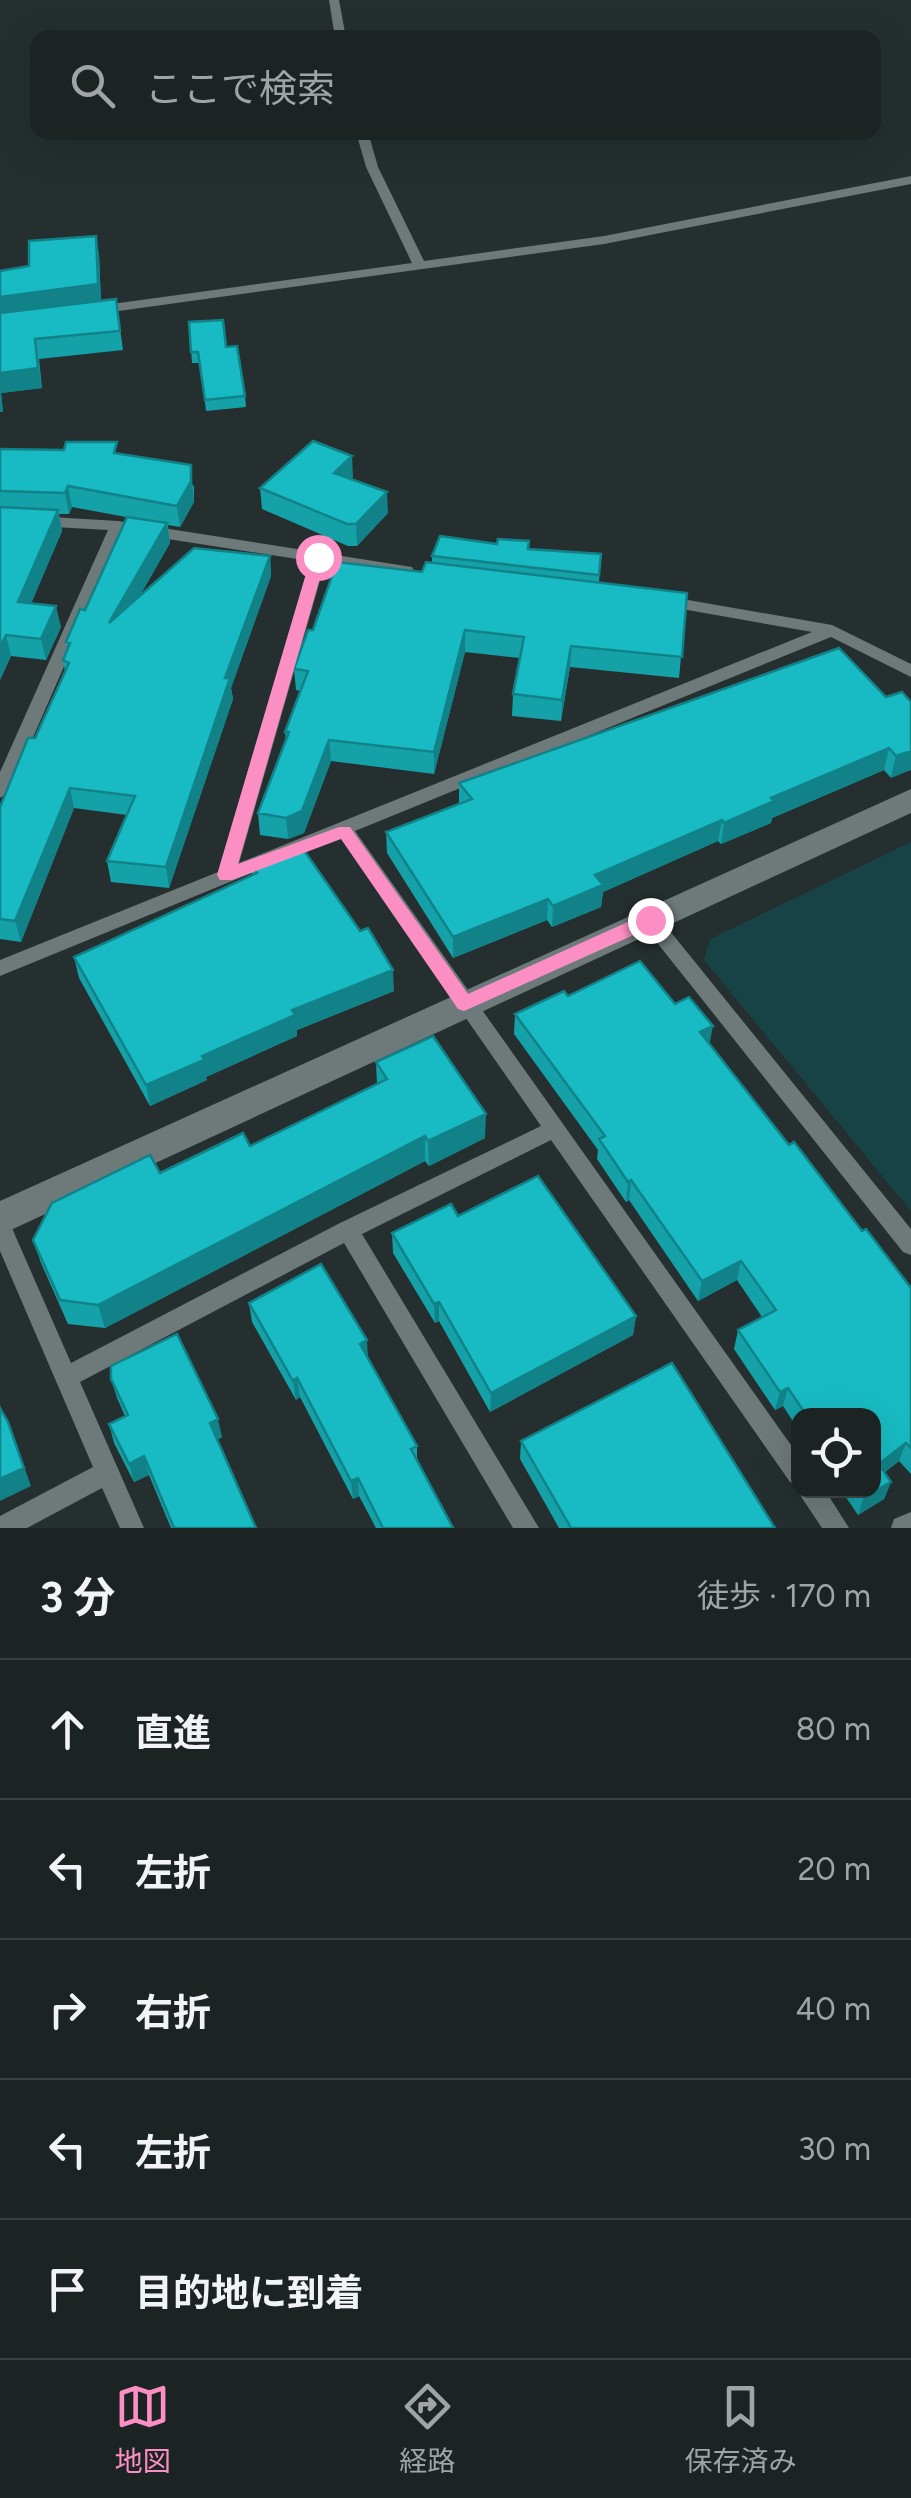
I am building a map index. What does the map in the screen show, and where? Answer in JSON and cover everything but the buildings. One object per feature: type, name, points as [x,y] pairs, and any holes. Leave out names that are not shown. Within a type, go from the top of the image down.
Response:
[{"type":"street","points":[[0,1219],[911,800]]},
{"type":"lane","points":[[334,0],[339,30]]},
{"type":"lane","points":[[364,140],[372,167],[420,266]]},
{"type":"lane","points":[[84,312],[604,240],[911,180]]},
{"type":"lane","points":[[0,519],[118,526],[430,575]]},
{"type":"lane","points":[[0,792],[118,526]]},
{"type":"lane","points":[[226,875],[318,557]]},
{"type":"lane","points":[[646,599],[713,606],[832,630],[911,672]]},
{"type":"lane","points":[[0,968],[832,630]]},
{"type":"lane","points":[[344,831],[791,1464]]},
{"type":"lane","points":[[650,920],[911,1245]]},
{"type":"lane","points":[[68,1376],[554,1128]]},
{"type":"lane","points":[[0,1226],[132,1528]]},
{"type":"lane","points":[[348,1230],[527,1528]]},
{"type":"lane","points":[[2,1528],[106,1473]]},
{"type":"lane","points":[[816,1498],[837,1528]]},
{"type":"lane","points":[[903,1528],[911,1524]]},
{"type":"shaded area","points":[[911,842],[911,1211],[704,960],[710,939]]},
{"type":"route","points":[[318,557],[226,875],[344,831],[464,1004],[650,920]]}]
